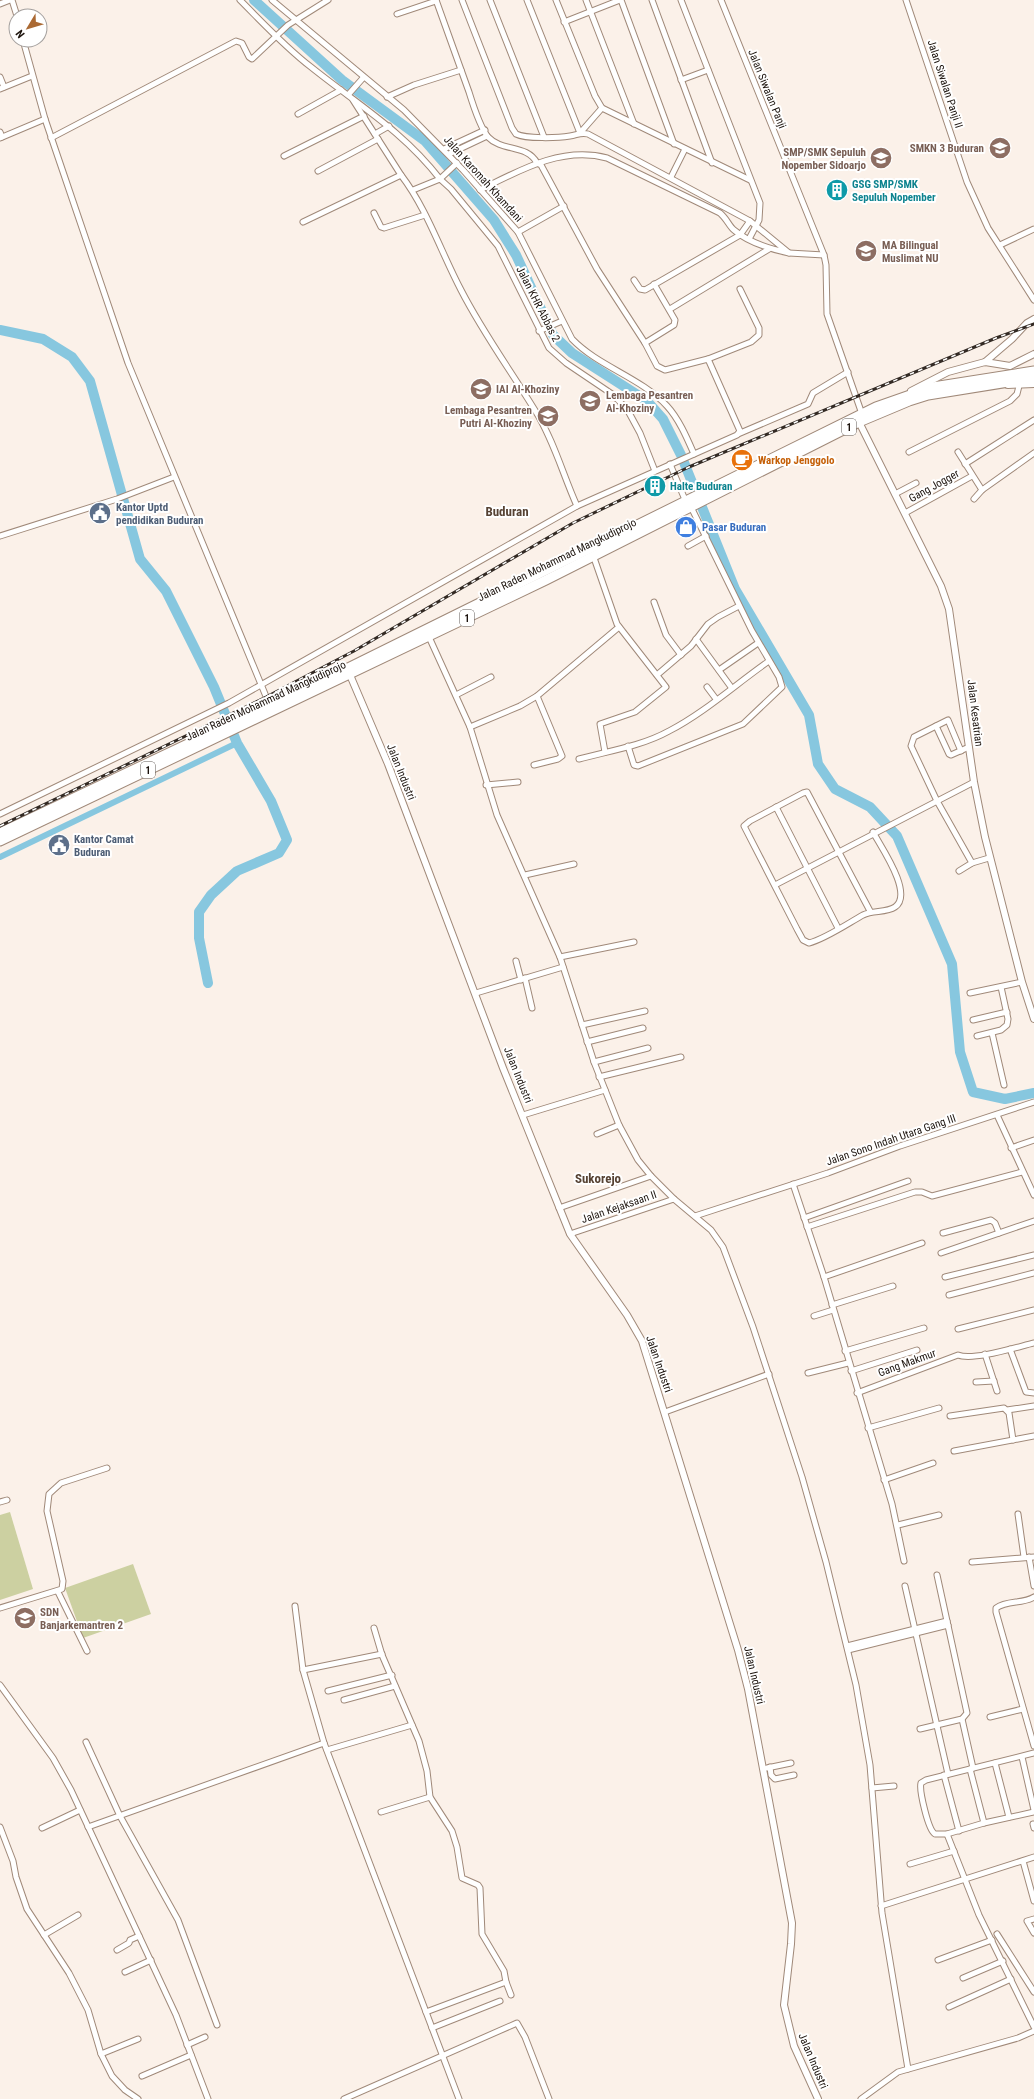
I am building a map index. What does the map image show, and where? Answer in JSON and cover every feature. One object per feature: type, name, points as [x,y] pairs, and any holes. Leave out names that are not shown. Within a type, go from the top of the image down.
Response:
[{"type":"highway","name":"Jalan Raden Mohammad Mangkudiprojo","points":[[239,723],[270,706],[560,569],[903,396],[933,387],[1034,371]]},
{"type":"highway","name":"Jalan Raden Mohammad Mangkudiprojo","points":[[861,418],[928,395],[1034,378]]},
{"type":"highway","name":"Jalan Raden Mohammad Mangkudiprojo","points":[[560,569],[593,555],[689,504]]},
{"type":"highway","name":"Jalan Raden Mohammad Mangkudiprojo","points":[[0,833],[239,723],[350,675],[429,637],[545,576]]},
{"type":"highway","name":"Jalan Raden Mohammad Mangkudiprojo","points":[[0,842],[224,730]]},
{"type":"street","points":[[0,4],[11,0]]},
{"type":"street","points":[[240,0],[278,34],[311,67],[350,95],[364,116],[401,175],[413,190],[462,291],[487,335],[536,412],[552,444],[577,506]]},
{"type":"street","name":"Jalan Karomah Khamdani","points":[[272,0],[363,78],[404,110],[449,154],[456,165],[518,232],[549,291],[560,322],[572,339],[578,345],[636,382],[668,407],[686,436],[694,454]]},
{"type":"street","points":[[51,138],[236,41],[242,43],[249,57],[252,59],[288,25],[328,0]]},
{"type":"street","points":[[397,14],[436,0],[461,70],[486,133],[504,148],[528,152],[534,157],[537,163],[543,167],[597,270],[645,343],[657,366],[662,371],[708,359],[751,342],[759,335],[759,328],[740,289]]},
{"type":"street","points":[[462,0],[512,128],[519,136],[559,138],[580,133],[598,138],[750,221],[777,241],[789,253]]},
{"type":"street","points":[[490,0],[544,137]]},
{"type":"street","points":[[528,0],[580,133]]},
{"type":"street","points":[[556,0],[595,96],[602,108],[712,163],[750,180]]},
{"type":"street","points":[[586,0],[634,124]]},
{"type":"street","points":[[564,22],[620,0],[674,144]]},
{"type":"street","points":[[652,0],[712,163]]},
{"type":"street","points":[[681,0],[761,208],[756,226],[749,239]]},
{"type":"street","name":"Jalan Siwalan Panji","points":[[720,0],[824,255],[826,265],[827,314],[848,372],[861,418]]},
{"type":"street","name":"Jalan Siwalan Panji II","points":[[906,0],[967,182],[988,228],[1034,300]]},
{"type":"street","points":[[25,48],[51,138],[128,363],[174,478],[270,706]]},
{"type":"street","points":[[388,97],[414,85],[461,70]]},
{"type":"street","points":[[681,80],[708,70]]},
{"type":"street","points":[[0,77],[2,88],[32,76]]},
{"type":"street","points":[[350,95],[363,78]]},
{"type":"street","points":[[298,114],[342,90]]},
{"type":"street","name":"Jalan KHR Abbas 2","points":[[350,95],[413,147],[442,177],[498,246],[541,331],[544,342],[554,354],[612,394],[627,409],[640,433],[656,471]]},
{"type":"street","points":[[580,133],[602,108]]},
{"type":"street","points":[[284,156],[364,116]]},
{"type":"street","points":[[0,132],[1,138],[45,119]]},
{"type":"street","points":[[318,171],[377,137],[389,126]]},
{"type":"street","points":[[444,149],[486,133]]},
{"type":"street","points":[[449,154],[486,133]]},
{"type":"street","points":[[671,177],[685,149]]},
{"type":"street","points":[[480,190],[537,163],[580,154],[589,154],[607,158],[720,213],[729,222],[732,229],[740,235],[769,249],[789,253],[824,255]]},
{"type":"street","points":[[413,190],[442,177],[456,165]]},
{"type":"street","points":[[303,222],[401,175]]},
{"type":"street","points":[[518,232],[564,206]]},
{"type":"street","points":[[374,213],[380,227],[384,228],[425,215]]},
{"type":"street","points":[[634,280],[642,291],[740,235],[750,221]]},
{"type":"street","points":[[1000,245],[1034,229]]},
{"type":"street","points":[[670,309],[769,249]]},
{"type":"street","points":[[645,343],[674,325],[675,320],[670,309],[654,284]]},
{"type":"street","name":"Jalan Raden Mohammad Mangkudiprojo","points":[[985,362],[1034,318]]},
{"type":"street","points":[[541,331],[560,322]]},
{"type":"street","name":"Jalan Raden Mohammad Mangkudiprojo","points":[[903,396],[948,372],[985,362],[1010,366],[1034,354]]},
{"type":"street","points":[[708,359],[739,426],[740,431],[736,435]]},
{"type":"street","points":[[0,814],[229,703],[577,506],[808,404],[813,393],[848,372]]},
{"type":"street","name":"Jalan Raden Mohammad Mangkudiprojo","points":[[1001,383],[1019,386],[1034,384]]},
{"type":"street","points":[[909,452],[1010,401],[1016,395],[1019,386]]},
{"type":"street","name":"Jalan Kesatrian","points":[[861,418],[895,494],[941,586],[950,609],[974,782],[989,858],[1022,982],[1034,1019]]},
{"type":"street","points":[[965,464],[1034,420]]},
{"type":"street","points":[[958,452],[982,490]]},
{"type":"street","points":[[974,499],[982,490],[1034,453]]},
{"type":"street","points":[[628,746],[633,763],[637,766],[743,724],[782,689],[781,682],[758,643],[739,606],[670,464]]},
{"type":"street","name":"Gang Jogger","points":[[905,513],[972,476]]},
{"type":"street","points":[[0,536],[117,499],[174,478]]},
{"type":"street","points":[[895,494],[916,483]]},
{"type":"street","points":[[688,546],[706,536]]},
{"type":"street","points":[[593,555],[619,627],[666,686],[664,691],[631,714],[599,725],[605,752]]},
{"type":"street","points":[[654,602],[666,635],[681,655]]},
{"type":"street","points":[[657,675],[681,655],[708,624],[739,606]]},
{"type":"street","points":[[470,728],[520,706],[537,696],[619,627]]},
{"type":"street","points":[[429,637],[470,728],[486,785],[497,815],[525,875],[560,957],[594,1062],[619,1125],[638,1160],[651,1176],[674,1199],[711,1230],[723,1248],[769,1374],[802,1477],[847,1648],[863,1720],[872,1788],[881,1906],[908,2069]]},
{"type":"street","points":[[696,639],[731,687]]},
{"type":"street","points":[[719,670],[758,643]]},
{"type":"street","points":[[579,759],[650,740],[669,731],[693,718],[731,687],[769,661]]},
{"type":"street","name":"Jalan Industri","points":[[350,675],[388,764],[570,1234],[638,1334],[665,1412],[693,1507],[732,1625],[748,1689],[792,1923],[784,2006],[794,2046],[818,2099]]},
{"type":"street","points":[[456,695],[491,677]]},
{"type":"street","points":[[706,687],[716,699]]},
{"type":"street","points":[[534,765],[558,759],[562,756],[537,696]]},
{"type":"street","points":[[960,751],[948,720],[914,737],[910,746],[937,801],[972,863]]},
{"type":"street","points":[[936,726],[949,754],[969,747]]},
{"type":"street","points":[[486,785],[518,782]]},
{"type":"street","points":[[775,885],[874,832],[974,782]]},
{"type":"street","points":[[870,911],[808,792],[803,793],[776,807],[748,822],[744,826],[797,929],[805,942],[810,943],[870,911],[893,908],[899,903],[901,895],[898,879],[874,832]]},
{"type":"street","points":[[776,807],[838,928]]},
{"type":"street","points":[[958,871],[972,863],[989,858]]},
{"type":"street","points":[[525,875],[574,864]]},
{"type":"street","points":[[560,957],[634,942]]},
{"type":"street","points":[[516,961],[532,1008]]},
{"type":"street","points":[[476,993],[563,967]]},
{"type":"street","points":[[970,993],[1001,988],[1022,982]]},
{"type":"street","points":[[977,1036],[992,1033],[1007,1025],[1007,1012],[1001,988]]},
{"type":"street","points":[[582,1025],[646,1010]]},
{"type":"street","points":[[973,1020],[1007,1012]]},
{"type":"street","points":[[587,1042],[643,1028]]},
{"type":"street","points":[[992,1033],[1004,1085]]},
{"type":"street","points":[[594,1062],[648,1048]]},
{"type":"street","points":[[599,1076],[681,1057]]},
{"type":"street","points":[[523,1115],[605,1090]]},
{"type":"street","name":"Jalan Sono Indah Utara Gang III","points":[[695,1216],[828,1173],[900,1146],[997,1115],[1007,1109],[1034,1102]]},
{"type":"street","points":[[997,1115],[1022,1172],[1034,1195]]},
{"type":"street","points":[[597,1134],[619,1125]]},
{"type":"street","points":[[1011,1148],[1034,1140]]},
{"type":"street","points":[[807,1227],[915,1192],[921,1192],[932,1196],[1022,1172]]},
{"type":"street","points":[[559,1208],[651,1176]]},
{"type":"street","points":[[804,1218],[908,1181]]},
{"type":"street","points":[[793,1184],[824,1276],[848,1363],[898,1525],[904,1561]]},
{"type":"street","name":"Jalan Kejaksaan II","points":[[570,1234],[674,1199]]},
{"type":"street","points":[[943,1233],[991,1220],[995,1223],[998,1233]]},
{"type":"street","points":[[940,1253],[1034,1221]]},
{"type":"street","points":[[824,1276],[922,1243]]},
{"type":"street","points":[[945,1277],[1034,1255]]},
{"type":"street","points":[[949,1295],[1034,1273]]},
{"type":"street","points":[[814,1316],[833,1307],[893,1286]]},
{"type":"street","points":[[958,1329],[1034,1310]]},
{"type":"street","points":[[845,1351],[924,1328]]},
{"type":"street","name":"Gang Makmur","points":[[857,1392],[958,1355],[963,1357],[985,1354],[1034,1344]]},
{"type":"street","points":[[1010,1349],[1027,1393],[1034,1393]]},
{"type":"street","points":[[851,1371],[917,1350]]},
{"type":"street","points":[[985,1354],[997,1391]]},
{"type":"street","points":[[808,1373],[848,1363]]},
{"type":"street","points":[[665,1412],[769,1374]]},
{"type":"street","points":[[976,1382],[994,1381]]},
{"type":"street","points":[[950,1416],[997,1408],[1007,1410],[1034,1406]]},
{"type":"street","points":[[868,1428],[939,1408]]},
{"type":"street","points":[[1007,1410],[1013,1440]]},
{"type":"street","points":[[954,1451],[1034,1436]]},
{"type":"street","points":[[884,1480],[933,1463]]},
{"type":"street","points":[[0,1608],[58,1592],[63,1587],[47,1511],[49,1494],[61,1483],[107,1468]]},
{"type":"street","points":[[0,1502],[7,1500]]},
{"type":"street","points":[[1018,1514],[1029,1557],[1034,1586]]},
{"type":"street","points":[[898,1525],[939,1515]]},
{"type":"street","points":[[972,1562],[1029,1557]]},
{"type":"street","points":[[920,1729],[962,1719],[966,1715],[967,1709],[937,1575]]},
{"type":"street","points":[[906,1586],[959,1831]]},
{"type":"street","points":[[58,1592],[87,1650]]},
{"type":"street","points":[[1034,1597],[1030,1600],[1002,1604],[996,1608],[1000,1628],[1034,1746]]},
{"type":"street","points":[[294,1606],[303,1670],[324,1743],[459,2099]]},
{"type":"street","points":[[847,1648],[947,1623]]},
{"type":"street","points":[[374,1628],[382,1654],[412,1725],[424,1760],[430,1797],[452,1831],[457,1847],[462,1878],[478,1885],[480,1888],[482,1934],[504,1971],[510,1995]]},
{"type":"street","points":[[303,1670],[382,1654]]},
{"type":"street","points":[[328,1691],[392,1675]]},
{"type":"street","points":[[0,1685],[52,1758],[80,1810],[151,1960],[188,2045],[208,2099]]},
{"type":"street","points":[[344,1700],[395,1686]]},
{"type":"street","points":[[990,1717],[1023,1709]]},
{"type":"street","points":[[962,1719],[971,1769],[984,1823]]},
{"type":"street","points":[[327,1750],[412,1725]]},
{"type":"street","points":[[86,1742],[120,1816],[178,1920],[217,2025]]},
{"type":"street","points":[[88,1827],[324,1743]]},
{"type":"street","points":[[1022,1757],[1034,1811],[947,1834],[935,1834],[931,1830],[920,1789],[923,1781],[1034,1753]]},
{"type":"street","points":[[763,1768],[791,1763]]},
{"type":"street","points":[[995,1763],[1009,1817]]},
{"type":"street","points":[[770,1767],[771,1775],[775,1779],[794,1775]]},
{"type":"street","points":[[872,1788],[894,1786]]},
{"type":"street","points":[[381,1812],[430,1797]]},
{"type":"street","points":[[42,1828],[80,1810]]},
{"type":"street","points":[[0,1827],[13,1861],[22,1898],[69,1973],[88,2010],[101,2054],[112,2076],[122,2088],[138,2099]]},
{"type":"street","points":[[947,1834],[966,1878],[979,1915],[1003,1961],[1034,2027]]},
{"type":"street","points":[[910,1864],[954,1851]]},
{"type":"street","points":[[881,1906],[1034,1857]]},
{"type":"street","points":[[1023,1861],[1034,1901]]},
{"type":"street","points":[[44,1935],[78,1915]]},
{"type":"street","points":[[1034,1919],[1028,1922],[1034,1933]]},
{"type":"street","points":[[997,1934],[1034,1992]]},
{"type":"street","points":[[116,1950],[129,1944],[129,1940],[139,1936]]},
{"type":"street","points":[[938,1960],[992,1940]]},
{"type":"street","points":[[125,1972],[151,1960]]},
{"type":"street","points":[[963,1978],[1003,1961]]},
{"type":"street","points":[[949,2007],[1011,1979]]},
{"type":"street","points":[[426,2012],[506,1982]]},
{"type":"street","points":[[432,2028],[500,2001]]},
{"type":"street","points":[[344,2099],[517,2023],[525,2037],[549,2099]]},
{"type":"street","points":[[861,2099],[883,2081],[898,2072],[1018,2038],[1034,2032]]},
{"type":"street","points":[[188,2045],[205,2037]]},
{"type":"street","points":[[101,2054],[138,2039]]},
{"type":"street","points":[[142,2076],[191,2054]]},
{"type":"green space","points":[[10,1512],[33,1589],[0,1600],[0,1515]]},
{"type":"green space","points":[[133,1564],[151,1614],[83,1638],[65,1588]]},
{"type":"waterway","points":[[254,0],[342,80],[425,141],[494,220],[516,255],[553,335],[572,353],[647,401],[663,419],[681,455],[735,589],[809,715],[818,764],[835,789],[870,807],[897,836],[952,964],[960,1052],[973,1092],[1005,1099],[1034,1093]]},
{"type":"waterway","points":[[0,330],[43,339],[72,357],[90,381],[140,559],[166,591],[214,687],[237,743],[271,801],[287,840],[279,853],[237,871],[211,895],[199,912],[199,938],[208,983]]},
{"type":"waterway","points":[[0,857],[237,743]]},
{"type":"railway","points":[[0,826],[266,697],[354,651],[573,523],[689,467],[996,338],[1034,324]]},
{"type":"place","name":"SMKN 3 Buduran","points":[[1000,148]]},
{"type":"place","name":"SMP/SMK Sepuluh Nopember Sidoarjo","points":[[881,158]]},
{"type":"place","name":"GSG SMP/SMK Sepuluh Nopember","points":[[837,190]]},
{"type":"place","name":"MA Bilingual Muslimat NU","points":[[866,251]]},
{"type":"place","name":"IAI Al-Khoziny","points":[[481,389]]},
{"type":"place","name":"Lembaga Pesantren Al-Khoziny","points":[[590,401]]},
{"type":"place","name":"Lembaga Pesantren Putri Al-Khoziny","points":[[548,416]]},
{"type":"place","name":"Warkop Jenggolo","points":[[742,460]]},
{"type":"place","name":"Halte Buduran","points":[[655,486]]},
{"type":"place","name":"Kantor Uptd pendidikan Buduran","points":[[100,513]]},
{"type":"place","name":"Pasar Buduran","points":[[686,527]]},
{"type":"place","name":"Kantor Camat Buduran","points":[[59,845]]},
{"type":"place","name":"SDN Banjarkemantren 2","points":[[25,1618]]},
{"type":"district","name":"Buduran","points":[[507,511]]},
{"type":"district","name":"Sukorejo","points":[[598,1178]]}]
